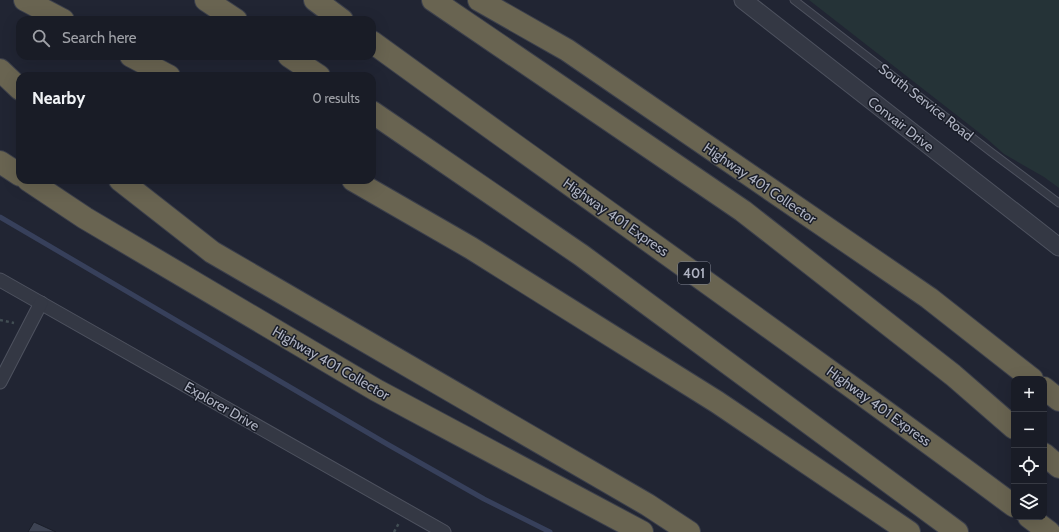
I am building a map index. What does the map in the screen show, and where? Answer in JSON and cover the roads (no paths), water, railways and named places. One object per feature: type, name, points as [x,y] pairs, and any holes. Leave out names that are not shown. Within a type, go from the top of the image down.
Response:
[{"type":"highway","points":[[25,0],[55,16]]},
{"type":"highway","points":[[206,0],[230,16]]},
{"type":"highway","points":[[314,0],[336,16]]},
{"type":"highway","points":[[433,0],[742,211],[947,371],[1011,425]]},
{"type":"highway","name":"Highway 401 Collector","points":[[479,0],[566,50],[929,298],[1028,376]]},
{"type":"highway","name":"Highway 401 Express","points":[[376,45],[810,355],[1011,504]]},
{"type":"highway","points":[[139,60],[161,72]]},
{"type":"highway","points":[[295,60],[313,72]]},
{"type":"highway","points":[[0,70],[16,85]]},
{"type":"highway","points":[[376,115],[581,255],[956,532]]},
{"type":"highway","points":[[0,162],[16,172]]},
{"type":"highway","name":"Highway 401 Collector","points":[[34,184],[85,218],[376,390],[642,532]]},
{"type":"highway","points":[[125,184],[212,252],[648,505],[689,532]]},
{"type":"highway","points":[[360,184],[472,248],[717,402],[910,532]]},
{"type":"highway","points":[[1047,390],[1059,400]]},
{"type":"highway","points":[[1047,456],[1059,466]]},
{"type":"highway","points":[[1033,520],[1049,532]]},
{"type":"street","name":"Convair Drive","points":[[743,0],[1059,247]]},
{"type":"street","name":"Explorer Drive","points":[[0,280],[444,532]]},
{"type":"street","points":[[0,382],[41,302]]},
{"type":"lane","name":"South Service Road","points":[[794,0],[1059,203]]},
{"type":"waterway","points":[[0,217],[387,444],[484,499],[550,532]]}]
